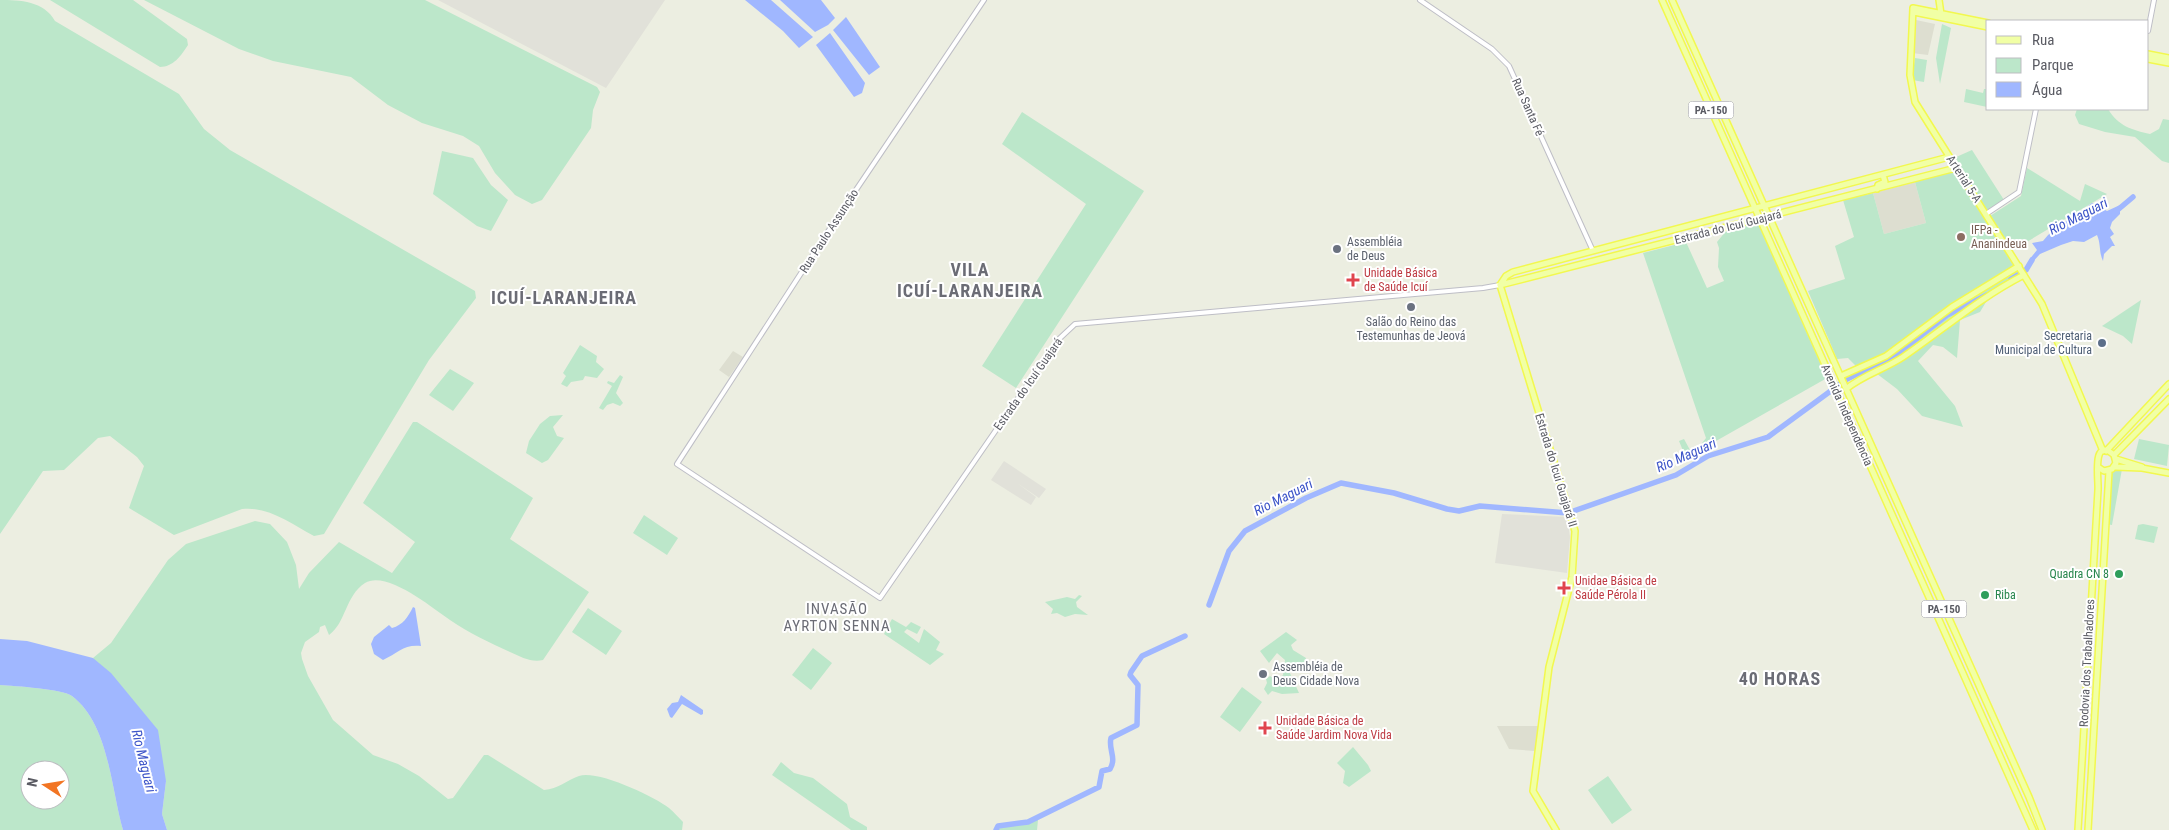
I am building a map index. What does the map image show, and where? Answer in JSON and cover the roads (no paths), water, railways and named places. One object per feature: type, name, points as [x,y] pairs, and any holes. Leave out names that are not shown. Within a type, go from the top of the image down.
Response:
[{"type":"main road","name":"Avenida Independência","points":[[1662,0],[2033,830]]},
{"type":"main road","name":"Avenida Independência","points":[[1672,0],[2042,830]]},
{"type":"main road","points":[[1939,0],[1941,15]]},
{"type":"main road","name":"Arterial 5-A","points":[[1941,15],[1914,10],[1910,75],[1915,102],[2028,281],[2046,314],[2105,451]]},
{"type":"main road","points":[[1941,15],[1986,23]]},
{"type":"main road","points":[[1941,15],[1986,26]]},
{"type":"main road","points":[[2149,54],[2169,58]]},
{"type":"main road","points":[[2149,59],[2169,63]]},
{"type":"main road","points":[[1727,146],[1736,144]]},
{"type":"main road","name":"Estrada do Icuí Guajará","points":[[1500,284],[1510,274],[1949,157]]},
{"type":"main road","name":"Estrada do Icuí Guajará","points":[[1500,284],[1770,217],[1956,168]]},
{"type":"main road","points":[[1877,189],[1878,185],[1885,182],[1883,175]]},
{"type":"main road","points":[[1780,202],[1784,213]]},
{"type":"main road","points":[[1841,376],[1886,356],[1952,307],[2021,270]]},
{"type":"main road","points":[[1846,388],[1902,358],[2021,270]]},
{"type":"main road","points":[[1510,274],[1510,282]]},
{"type":"main road","points":[[1787,281],[1791,283],[1798,281]]},
{"type":"main road","name":"Estrada do Icui Guajará II","points":[[1500,284],[1537,410],[1572,515],[1575,539],[1572,576],[1549,667],[1534,791],[1556,830]]},
{"type":"main road","points":[[2169,384],[2096,459],[2098,467],[2102,470],[2109,471],[2115,467],[2142,468],[2169,473]]},
{"type":"main road","points":[[2115,467],[2115,457],[2169,398]]},
{"type":"main road","points":[[2105,451],[2142,468]]},
{"type":"main road","name":"Rodovia dos Trabalhadores","points":[[2078,830],[2098,467]]},
{"type":"main road","name":"Rodovia dos Trabalhadores","points":[[2088,830],[2095,684],[2109,471]]},
{"type":"main road","points":[[2089,637],[2090,654],[2094,654],[2097,650]]},
{"type":"main road","points":[[2087,661],[2094,665],[2093,681],[2095,684]]},
{"type":"main road","points":[[1965,679],[1974,675]]},
{"type":"street","name":"Rua Paulo Assunção","points":[[677,464],[811,257],[984,0]]},
{"type":"street","name":"Rua Santa Fé","points":[[1420,0],[1492,49],[1509,66],[1592,251]]},
{"type":"street","points":[[2149,26],[2154,0]]},
{"type":"street","points":[[1986,214],[2019,192],[2036,110]]},
{"type":"street","name":"Estrada do Icuí Guajará","points":[[677,464],[880,598],[1059,339],[1075,324],[1483,288],[1500,284]]},
{"type":"water","points":[[745,0],[771,0],[813,37],[799,48],[783,31]]},
{"type":"water","points":[[780,0],[821,0],[835,18],[828,25],[815,32]]},
{"type":"water","points":[[846,17],[880,67],[869,75],[833,30]]},
{"type":"water","points":[[830,33],[865,83],[862,93],[854,97],[816,45]]},
{"type":"water","points":[[2092,203],[2107,211],[2120,205],[2120,214],[2112,222],[2110,228],[2114,234],[2110,237],[2115,246],[2112,246],[2104,254],[2103,261],[2097,235],[2084,242],[2073,241],[2040,254],[2029,266],[2029,260],[2037,250],[2032,243],[2043,241],[2060,225]]},
{"type":"water","points":[[413,607],[415,608],[421,646],[410,646],[383,660],[374,654],[371,644],[374,637],[389,625],[392,628],[402,623]]},
{"type":"water","points":[[0,639],[27,641],[93,658],[111,673],[158,730],[166,781],[162,814],[167,830],[123,830],[107,758],[94,723],[84,708],[72,696],[59,691],[0,685]]},
{"type":"water","points":[[681,695],[703,710],[703,714],[701,715],[682,704],[672,718],[670,717],[667,709],[672,703],[678,702]]},
{"type":"waterway","name":"Rio Maguari","points":[[2114,213],[2133,197]]},
{"type":"waterway","name":"Rio Maguari","points":[[2011,279],[2026,270],[2032,260]]},
{"type":"waterway","name":"Rio Maguari","points":[[1209,605],[1229,551],[1245,531],[1306,498],[1341,483],[1394,493],[1459,511],[1480,506],[1568,513],[1676,475],[1708,456],[1768,437],[1847,379],[1896,355],[1947,315],[1987,295]]},
{"type":"waterway","name":"Rio Maguari","points":[[996,830],[998,826],[1028,822],[1099,787],[1102,771],[1110,769],[1113,761],[1111,738],[1137,725],[1138,685],[1130,675],[1131,672],[1142,656],[1185,636]]},
{"type":"place","name":"IFPa - Ananindeua","points":[[1961,237]]},
{"type":"place","name":"Assembléia de Deus","points":[[1337,249]]},
{"type":"place","name":"Unidade Básica de Saúde Icuí","points":[[1353,280]]},
{"type":"place","name":"Salão do Reino das Testemunhas de Jeová","points":[[1411,307]]},
{"type":"place","name":"Secretaria Municipal de Cultura","points":[[2102,343]]},
{"type":"place","name":"Quadra CN 8","points":[[2119,574]]},
{"type":"place","name":"Unidae Básica de Saúde Pérola II","points":[[1564,588]]},
{"type":"place","name":"Riba","points":[[1985,595]]},
{"type":"place","name":"Assembléia de Deus Cidade Nova","points":[[1263,674]]},
{"type":"place","name":"Unidade Básica de Saúde Jardim Nova Vida","points":[[1265,728]]},
{"type":"district","name":"VILA ICUÍ-LARANJEIRA","points":[[970,280]]},
{"type":"district","name":"ICUÍ-LARANJEIRA","points":[[564,298]]},
{"type":"district","name":"INVASÃO AYRTON SENNA","points":[[837,618]]},
{"type":"district","name":"40 HORAS","points":[[1780,679]]}]
